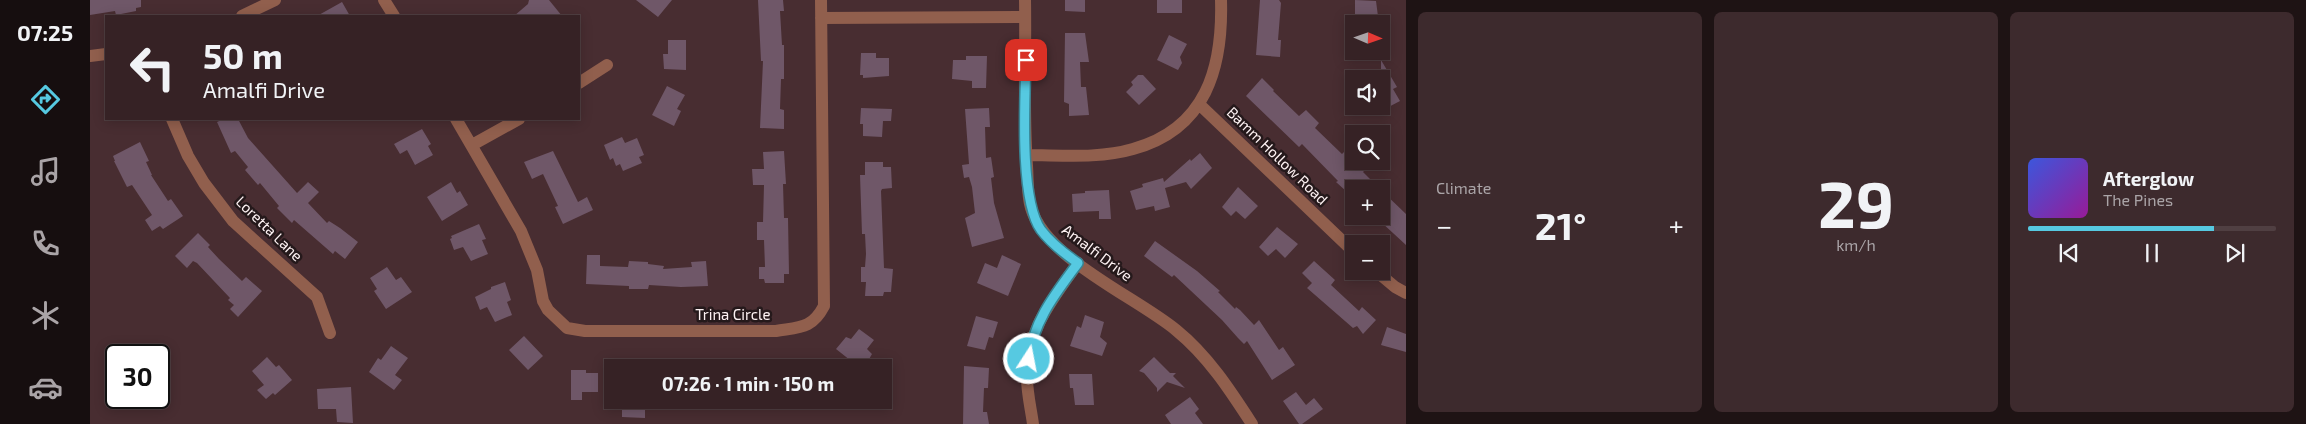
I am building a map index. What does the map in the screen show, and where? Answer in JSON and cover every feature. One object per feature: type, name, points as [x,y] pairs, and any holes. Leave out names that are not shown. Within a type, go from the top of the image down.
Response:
[{"type":"street","points":[[244,15],[275,0]]},
{"type":"street","points":[[384,0],[393,15]]},
{"type":"street","name":"Trina Circle","points":[[457,120],[521,231],[537,270],[543,301],[548,310],[568,328],[585,332],[776,331],[804,327],[817,319],[824,306],[821,0]]},
{"type":"street","name":"Amalfi Drive","points":[[1025,0],[1026,155],[1030,207],[1041,230],[1078,263],[1176,329],[1204,356],[1252,424]]},
{"type":"street","points":[[1026,155],[1100,154],[1132,149],[1162,138],[1187,119],[1200,105],[1208,90],[1216,67],[1222,24],[1221,0]]},
{"type":"street","points":[[821,18],[1025,16]]},
{"type":"street","points":[[90,56],[105,54]]},
{"type":"street","points":[[580,82],[607,65]]},
{"type":"street","name":"Bamm Hollow Road","points":[[1200,105],[1345,243]]},
{"type":"street","name":"Loretta Lane","points":[[172,120],[188,156],[204,183],[233,220],[317,297],[330,333]]},
{"type":"street","points":[[472,145],[517,120]]},
{"type":"street","points":[[1033,424],[1026,377],[1031,341],[1044,310],[1078,263]]},
{"type":"street","points":[[1387,280],[1406,293]]},
{"type":"building","points":[[90,0],[141,0],[141,7],[136,8],[136,11],[116,15],[115,11],[90,15]]},
{"type":"building","points":[[529,0],[549,0],[561,15],[515,15],[528,4]]},
{"type":"building","points":[[636,0],[672,0],[658,17]]},
{"type":"building","points":[[758,0],[783,0],[784,11],[780,11],[782,45],[784,45],[784,79],[781,79],[780,109],[784,110],[784,129],[760,128],[763,61],[761,61]]},
{"type":"building","points":[[1065,0],[1085,0],[1085,12],[1065,11]]},
{"type":"building","points":[[1157,0],[1182,0],[1182,13],[1157,13]]},
{"type":"building","points":[[1260,0],[1279,0],[1281,3],[1278,40],[1281,40],[1280,57],[1256,55]]},
{"type":"building","points":[[1355,0],[1376,1],[1378,15],[1355,15]]},
{"type":"building","points":[[342,2],[349,15],[319,15]]},
{"type":"building","points":[[1065,33],[1085,33],[1089,62],[1080,62],[1081,87],[1086,87],[1089,115],[1069,116],[1069,104],[1064,102]]},
{"type":"building","points":[[1169,35],[1187,44],[1180,57],[1182,63],[1178,70],[1157,60]]},
{"type":"building","points":[[668,40],[686,40],[686,70],[664,69],[663,54],[668,54]]},
{"type":"building","points":[[861,53],[876,53],[876,58],[889,58],[889,76],[863,78],[863,75],[860,75]]},
{"type":"building","points":[[966,56],[987,56],[986,88],[972,88],[972,81],[952,79],[953,60],[966,60]]},
{"type":"building","points":[[1381,60],[1387,70],[1381,70]]},
{"type":"building","points":[[1138,75],[1143,75],[1156,89],[1139,105],[1126,92],[1133,85],[1131,82]]},
{"type":"building","points":[[1390,75],[1397,87],[1393,89],[1400,101],[1390,106]]},
{"type":"building","points":[[1262,78],[1299,116],[1306,110],[1319,123],[1315,128],[1342,154],[1345,153],[1345,170],[1365,170],[1363,172],[1371,180],[1345,180],[1345,190],[1302,144],[1299,147],[1246,96]]},
{"type":"building","points":[[667,86],[685,95],[677,109],[681,111],[674,126],[652,115]]},
{"type":"building","points":[[861,108],[892,109],[891,121],[883,121],[882,137],[863,136],[863,124],[860,124]]},
{"type":"building","points":[[989,108],[990,127],[985,127],[986,158],[991,157],[994,177],[991,178],[994,203],[1004,238],[972,247],[965,218],[975,213],[972,187],[969,177],[964,178],[962,165],[969,164],[965,109]]},
{"type":"building","points":[[222,120],[239,120],[248,138],[297,193],[308,182],[319,192],[308,203],[327,223],[329,221],[358,242],[345,259],[335,251],[333,254],[294,220],[292,223],[277,208],[279,206],[260,183],[258,185],[245,170],[248,167],[235,151],[231,153],[217,122]]},
{"type":"building","points":[[422,129],[431,144],[428,146],[433,155],[415,165],[407,150],[400,154],[394,144]]},
{"type":"building","points":[[622,137],[625,143],[637,138],[644,155],[639,157],[642,163],[623,171],[620,164],[616,166],[613,158],[610,160],[604,145]]},
{"type":"building","points":[[140,142],[149,161],[146,162],[151,175],[168,201],[171,199],[183,216],[163,229],[160,226],[152,231],[145,220],[152,215],[132,185],[127,187],[114,161],[113,156]]},
{"type":"building","points":[[553,151],[578,202],[587,197],[593,210],[563,224],[555,207],[558,206],[543,174],[532,179],[524,162]]},
{"type":"building","points":[[784,151],[786,184],[783,184],[784,218],[788,218],[789,274],[784,274],[784,283],[765,283],[764,279],[759,279],[759,267],[765,267],[764,240],[757,240],[757,222],[763,222],[764,185],[753,185],[752,169],[764,169],[763,152]]},
{"type":"building","points":[[1200,153],[1212,168],[1191,189],[1186,182],[1165,188],[1170,207],[1155,211],[1154,206],[1136,210],[1130,191],[1143,187],[1142,184],[1163,178],[1164,182],[1190,159],[1191,161]]},
{"type":"building","points":[[865,162],[883,162],[883,167],[891,167],[892,188],[882,189],[881,191],[884,268],[893,269],[891,292],[884,292],[883,296],[865,296],[866,282],[861,282],[861,267],[865,267],[866,254],[865,234],[862,234],[860,175],[865,175]]},
{"type":"building","points":[[451,182],[457,193],[460,191],[468,205],[442,221],[427,197]]},
{"type":"building","points":[[1238,187],[1258,206],[1245,219],[1236,211],[1231,216],[1222,207]]},
{"type":"building","points":[[1109,190],[1111,219],[1099,219],[1099,211],[1073,212],[1072,194],[1085,193],[1085,191]]},
{"type":"building","points":[[1390,199],[1406,214],[1406,245],[1384,225],[1390,225]]},
{"type":"building","points":[[479,224],[486,239],[482,240],[488,254],[471,261],[463,247],[454,250],[450,239],[452,238],[451,236]]},
{"type":"building","points":[[1277,227],[1298,244],[1285,258],[1276,249],[1268,256],[1259,247]]},
{"type":"building","points":[[198,233],[210,245],[208,247],[219,259],[242,281],[246,277],[262,291],[238,317],[230,309],[234,305],[228,300],[230,298],[197,263],[193,261],[187,268],[175,256]]},
{"type":"building","points":[[1155,241],[1197,271],[1254,325],[1259,320],[1279,350],[1283,347],[1295,365],[1272,380],[1247,341],[1244,344],[1222,320],[1174,275],[1172,277],[1144,256]]},
{"type":"building","points":[[587,255],[600,255],[600,266],[628,267],[629,261],[648,262],[648,264],[664,266],[663,269],[692,267],[691,262],[706,261],[708,286],[649,285],[648,289],[629,289],[629,286],[586,284]]},
{"type":"building","points":[[1002,255],[1021,264],[1008,296],[977,283],[985,263],[997,268]]},
{"type":"building","points":[[1314,261],[1335,280],[1331,285],[1359,311],[1362,307],[1376,320],[1363,334],[1357,326],[1353,328],[1307,288],[1312,283],[1302,273]]},
{"type":"building","points":[[387,267],[396,280],[401,277],[412,292],[386,309],[374,291],[377,289],[370,278]]},
{"type":"building","points":[[505,282],[511,300],[507,302],[512,315],[495,322],[487,307],[480,310],[475,297],[491,289],[491,287]]},
{"type":"building","points":[[1085,315],[1104,322],[1100,337],[1107,343],[1102,356],[1070,346],[1077,326],[1081,328]]},
{"type":"building","points":[[976,316],[998,322],[993,338],[989,337],[985,350],[967,346]]},
{"type":"building","points":[[1387,327],[1406,334],[1406,352],[1381,345]]},
{"type":"building","points":[[859,329],[874,340],[867,349],[872,354],[869,359],[849,359],[836,349],[846,337],[851,339]]},
{"type":"building","points":[[524,336],[543,356],[528,370],[509,350]]},
{"type":"building","points":[[391,346],[408,358],[395,375],[402,380],[394,390],[369,372],[378,358],[381,360]]},
{"type":"building","points":[[267,357],[276,367],[279,365],[292,380],[275,395],[273,393],[266,399],[257,390],[264,385],[252,371]]},
{"type":"building","points":[[1154,357],[1170,373],[1176,373],[1173,376],[1185,388],[1167,382],[1157,392],[1157,388],[1144,373],[1139,371]]},
{"type":"building","points":[[964,366],[989,368],[988,388],[984,388],[983,412],[987,412],[989,424],[963,424]]},
{"type":"building","points":[[571,370],[586,370],[586,373],[598,373],[598,392],[582,392],[582,400],[571,400]]},
{"type":"building","points":[[1069,374],[1092,374],[1094,405],[1075,405],[1073,388],[1070,388]]},
{"type":"building","points":[[351,387],[353,423],[337,422],[336,409],[318,409],[317,389]]},
{"type":"building","points":[[1296,392],[1306,405],[1314,398],[1323,409],[1302,424],[1299,424],[1283,401]]},
{"type":"building","points":[[1190,397],[1199,409],[1195,413],[1203,424],[1171,424],[1165,415]]},
{"type":"building","points":[[622,409],[645,409],[645,418],[622,417]]},
{"type":"route","points":[[1026,60],[1025,124],[1030,207],[1041,230],[1078,263],[1044,310],[1031,341],[1029,359]]}]
